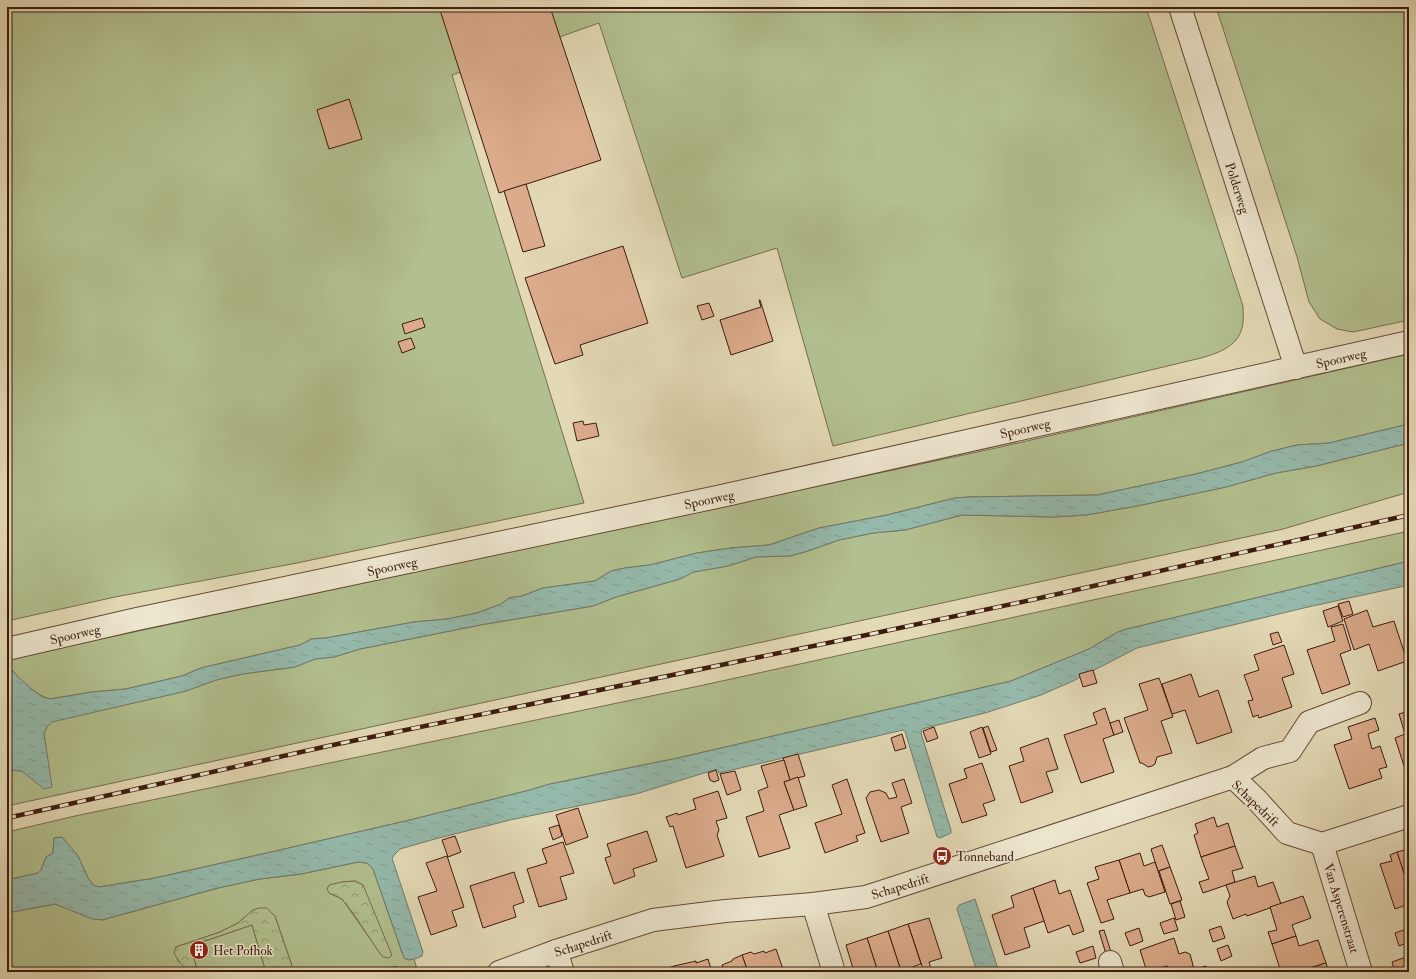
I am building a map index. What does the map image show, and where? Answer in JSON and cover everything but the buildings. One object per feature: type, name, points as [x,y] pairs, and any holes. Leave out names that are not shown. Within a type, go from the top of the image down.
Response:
[{"type":"street","name":"Polderweg","points":[[1180,7],[1296,368]]},
{"type":"street","name":"Spoorweg","points":[[7,649],[144,618],[717,497],[1409,342]]},
{"type":"street","points":[[1233,777],[1263,758],[1290,751],[1309,722],[1360,703]]},
{"type":"street","name":"Schapedrift","points":[[500,972],[556,951],[653,920],[725,911],[813,904],[866,896],[1233,777],[1257,800],[1287,833],[1322,844]]},
{"type":"street","points":[[1322,844],[1409,816]]},
{"type":"street","name":"Van Asperenstraat","points":[[1322,844],[1361,972]]},
{"type":"street","points":[[813,904],[834,972]]},
{"type":"street","points":[[556,951],[563,972]]},
{"type":"green space","points":[[7,7],[1146,7],[1243,306],[1242,328],[1240,335],[1231,345],[1214,354],[1201,358],[833,446],[777,248],[682,278],[599,23],[452,75],[584,503],[297,563],[115,597],[7,621]]},
{"type":"green space","points":[[1216,7],[1409,7],[1409,320],[1353,332],[1337,329],[1320,319],[1309,302],[1297,257]]},
{"type":"green space","points":[[1409,354],[1409,424],[1329,443],[1297,445],[1196,474],[1097,495],[955,498],[887,515],[819,528],[769,545],[731,548],[697,553],[650,565],[611,571],[595,581],[543,588],[522,596],[509,598],[501,604],[477,613],[447,619],[414,622],[326,638],[311,639],[300,645],[201,668],[182,676],[126,689],[92,692],[50,699],[45,698],[30,688],[13,671],[7,672],[7,659],[996,448]]},
{"type":"green space","points":[[1409,443],[1409,492],[1283,529],[7,806],[7,770],[22,771],[29,776],[45,740],[44,733],[47,727],[52,722],[57,720],[186,691],[216,680],[242,674],[295,667],[315,659],[334,657],[360,649],[480,625],[593,606],[616,597],[680,579],[693,572],[728,566],[756,557],[790,556],[839,540],[873,533],[905,530],[962,515],[1053,517],[1086,515],[1226,487],[1276,473],[1316,466]]},
{"type":"green space","points":[[1409,531],[1409,561],[1127,629],[1118,632],[1089,649],[1011,681],[678,758],[550,784],[410,820],[155,878],[99,887],[93,885],[88,878],[78,856],[62,837],[54,838],[53,853],[46,857],[41,870],[38,873],[7,880],[7,832],[75,816],[699,686]]},
{"type":"green space","points":[[7,683],[12,727],[11,735],[7,740]]},
{"type":"green space","points":[[358,862],[367,863],[373,869],[404,958],[408,960],[414,959],[417,969],[407,972],[399,972],[396,966],[379,972],[294,972],[275,916],[253,910],[238,923],[220,932],[176,947],[178,961],[192,972],[7,972],[7,913],[55,904],[102,920],[218,888],[260,879],[301,874]],"holes":[[[355,881],[363,885],[383,957],[342,899],[329,893],[342,882]]]},
{"type":"green space","points":[[355,881],[363,885],[392,955],[389,958],[383,957],[379,952],[342,899],[329,893],[327,889],[329,885]]},
{"type":"green space","points":[[267,908],[275,916],[294,972],[266,972],[252,925],[190,946],[198,972],[187,969],[176,957],[174,953],[176,947],[220,932],[238,923],[253,910]]},
{"type":"green space","points":[[252,925],[266,972],[198,972],[190,946]]},
{"type":"water","points":[[1409,424],[1409,443],[1316,466],[1276,473],[1226,487],[1086,515],[1053,517],[962,515],[905,530],[873,533],[839,540],[790,556],[756,557],[728,566],[694,572],[680,579],[616,597],[593,606],[480,625],[360,649],[334,657],[315,659],[295,667],[242,674],[216,680],[186,691],[52,722],[44,733],[52,787],[44,789],[22,771],[7,770],[7,740],[11,735],[12,727],[7,672],[13,671],[34,691],[43,697],[50,699],[92,692],[126,689],[182,676],[201,668],[300,645],[311,639],[326,638],[414,622],[447,619],[477,613],[501,604],[509,598],[522,596],[543,588],[595,581],[611,571],[650,565],[697,553],[731,548],[769,545],[819,528],[887,515],[955,498],[1097,495],[1196,474],[1297,445],[1329,443]]},
{"type":"water","points":[[1409,561],[1409,585],[1308,607],[1137,648],[1073,681],[1041,695],[985,713],[922,729],[921,733],[951,830],[951,833],[940,838],[937,837],[905,731],[903,730],[719,773],[717,769],[636,794],[510,820],[400,849],[392,858],[423,952],[422,956],[418,958],[404,958],[373,869],[367,863],[358,862],[301,874],[260,879],[218,888],[102,920],[92,919],[55,904],[7,913],[7,880],[38,873],[41,870],[46,857],[53,853],[54,838],[62,837],[78,856],[88,878],[93,885],[99,887],[155,878],[410,820],[550,784],[678,758],[1011,681],[1089,649],[1118,632],[1127,629]]},
{"type":"water","points":[[975,899],[999,972],[977,972],[957,909],[959,905]]},
{"type":"railway","points":[[7,818],[328,746],[1031,600],[1409,515]]},
{"type":"place","name":"Tonneband","points":[[942,856]]},
{"type":"place","name":"Het Pofhok","points":[[199,950]]}]
